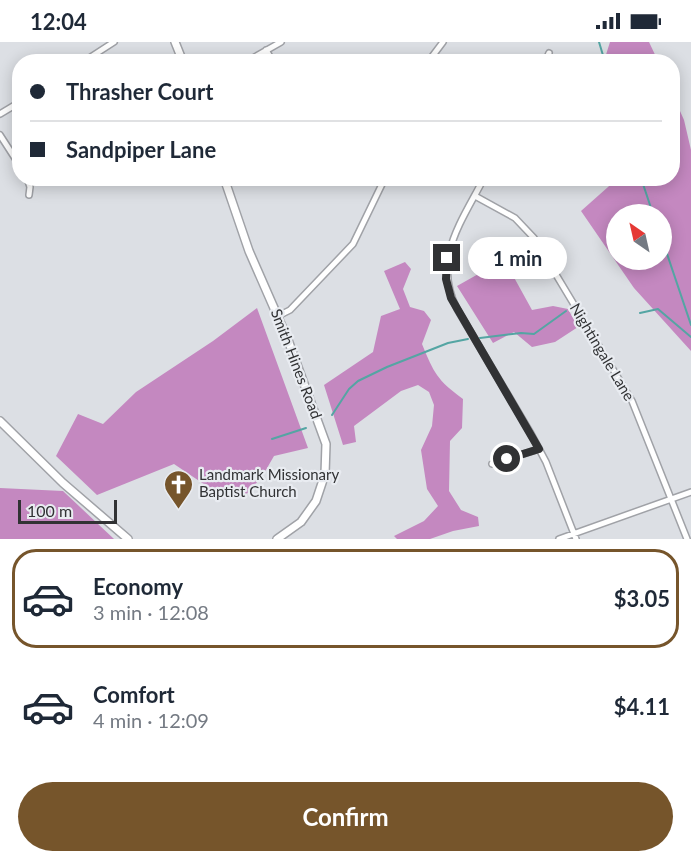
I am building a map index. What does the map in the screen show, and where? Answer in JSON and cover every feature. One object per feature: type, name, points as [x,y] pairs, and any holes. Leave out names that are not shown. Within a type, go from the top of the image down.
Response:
[{"type":"street","points":[[96,54],[114,42]]},
{"type":"street","points":[[259,54],[281,42]]},
{"type":"street","points":[[266,50],[268,54]]},
{"type":"street","points":[[0,135],[12,154]]},
{"type":"street","points":[[29,195],[30,186]]},
{"type":"street","name":"Smith Hines Road","points":[[227,186],[249,251],[278,316],[326,444],[325,474],[316,501],[301,522],[277,539]]},
{"type":"street","points":[[278,316],[290,310],[353,244],[381,186]]},
{"type":"street","points":[[480,186],[450,248],[446,268],[448,288],[457,309],[539,449],[575,536]]},
{"type":"street","name":"Nightingale Lane","points":[[475,196],[515,218],[534,238],[632,401],[687,539]]},
{"type":"street","points":[[0,422],[63,483],[128,539]]},
{"type":"street","points":[[492,464],[539,449]]},
{"type":"street","points":[[558,539],[575,536],[691,492]]},
{"type":"shaded area","points":[[610,42],[649,42],[655,54],[606,54]]},
{"type":"shaded area","points":[[680,111],[691,150],[691,351],[634,288],[622,270],[672,270],[672,204],[606,204],[606,247],[581,211],[609,186],[680,186]]},
{"type":"shaded area","points":[[492,252],[500,252],[532,310],[553,306],[568,309],[578,327],[555,342],[532,347],[514,332],[493,343],[457,286],[489,268]]},
{"type":"shaded area","points":[[405,262],[411,269],[403,289],[410,307],[424,311],[431,320],[422,344],[426,354],[442,381],[463,399],[462,428],[450,441],[449,491],[461,510],[478,517],[479,526],[453,531],[430,539],[397,539],[394,536],[424,521],[438,506],[427,489],[421,450],[432,426],[434,405],[429,392],[418,385],[401,391],[354,426],[356,442],[343,445],[324,385],[373,352],[381,316],[400,309],[384,271]]},
{"type":"shaded area","points":[[257,308],[308,448],[274,456],[263,475],[248,493],[226,499],[174,464],[97,495],[56,456],[78,414],[103,424],[136,392],[213,341]]},
{"type":"shaded area","points":[[0,488],[63,491],[114,539],[0,539]]},
{"type":"waterway","points":[[599,42],[603,54]]},
{"type":"waterway","points":[[644,186],[650,204]]},
{"type":"waterway","points":[[672,269],[691,325]]},
{"type":"waterway","points":[[640,313],[658,309],[691,337]]},
{"type":"waterway","points":[[480,338],[521,333],[534,334],[566,311]]},
{"type":"waterway","points":[[332,415],[349,389],[358,381],[448,343],[468,339]]},
{"type":"waterway","points":[[272,439],[306,428]]},
{"type":"place","name":"Landmark Missionary Baptist Church","points":[[178,510]]},
{"type":"route","points":[[447,258],[446,279],[451,298],[539,449],[507,459]]}]
